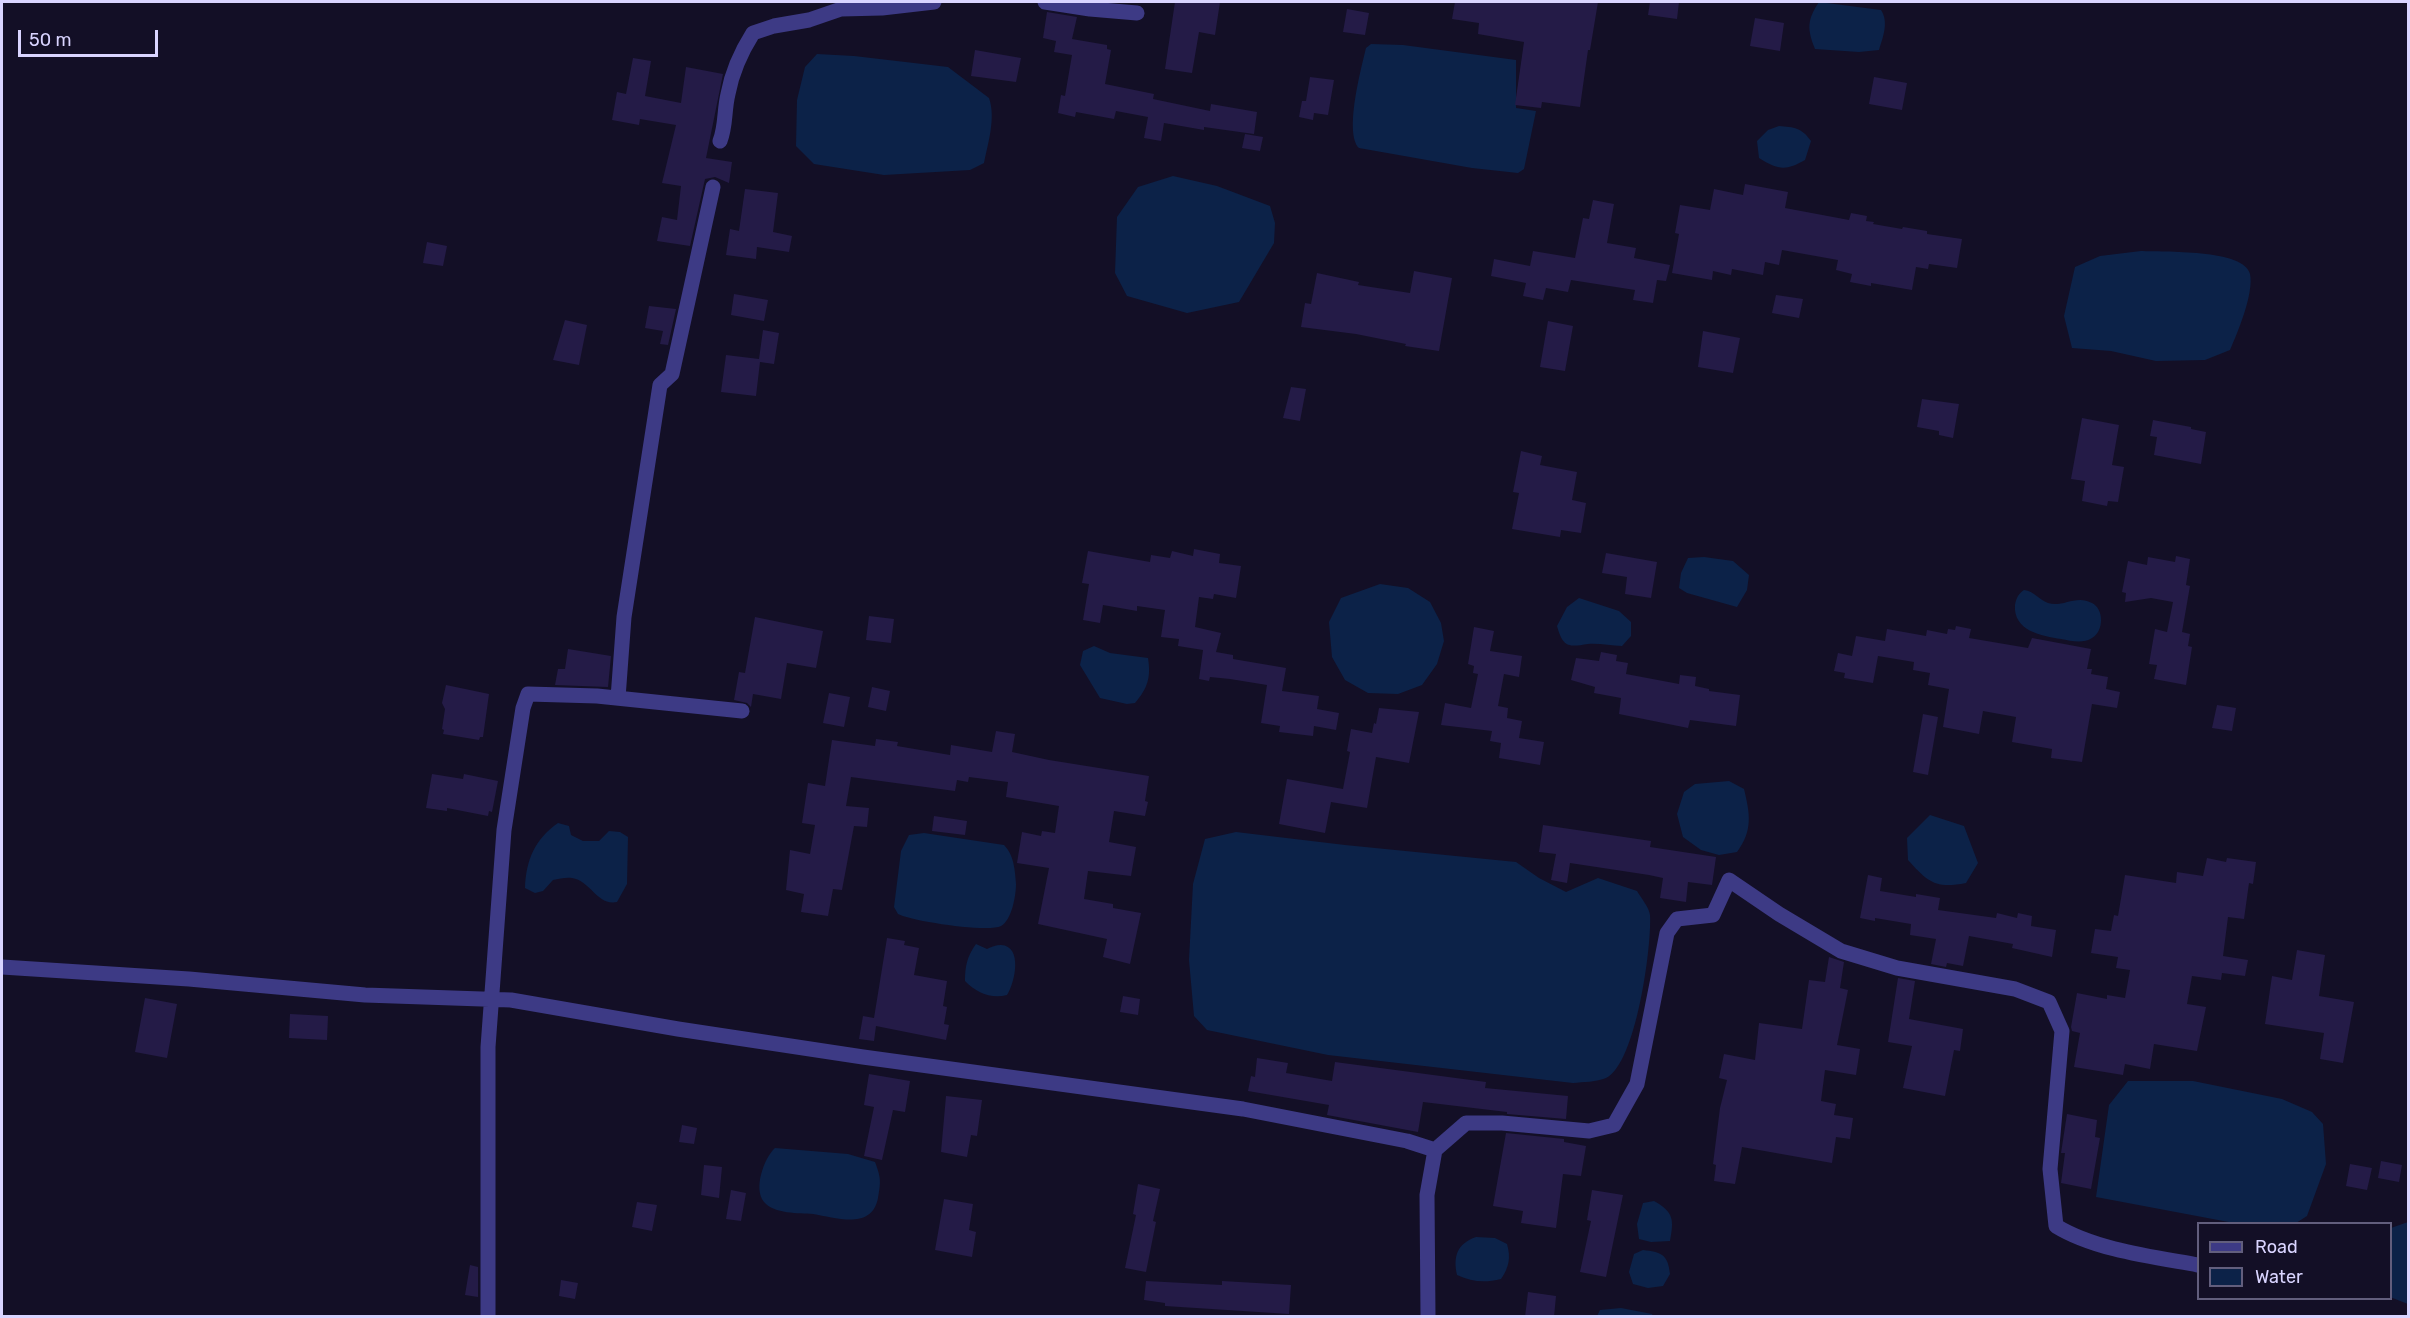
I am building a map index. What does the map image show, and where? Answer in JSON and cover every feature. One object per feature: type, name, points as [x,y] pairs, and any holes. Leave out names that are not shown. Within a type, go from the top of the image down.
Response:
[{"type":"street","points":[[720,141],[724,132],[727,96],[738,57],[753,33],[774,26],[809,20],[841,5],[882,8],[934,2]]},
{"type":"street","points":[[1045,2],[1137,13]]},
{"type":"street","points":[[618,698],[624,617],[660,385],[672,374],[713,187]]},
{"type":"street","points":[[488,1317],[488,1047],[504,830],[528,694],[618,698],[742,711]]},
{"type":"street","points":[[1428,1317],[1427,1195],[1435,1150],[1466,1123],[1502,1123],[1588,1131],[1614,1125],[1636,1084],[1667,933],[1677,919],[1713,915],[1729,880],[1779,914],[1841,951],[1897,968],[2015,990],[2049,1002],[2062,1031],[2050,1169],[2056,1226],[2074,1237],[2126,1251],[2197,1265]]},
{"type":"street","points":[[2,967],[189,979],[365,994],[492,998],[863,1057],[1243,1109],[1407,1141],[1435,1150]]},
{"type":"water","points":[[1819,2],[1881,10],[1885,25],[1879,50],[1859,52],[1815,49],[1810,20]]},
{"type":"water","points":[[1371,44],[1403,45],[1516,60],[1516,108],[1536,111],[1524,169],[1518,173],[1472,168],[1359,148],[1353,129],[1353,115],[1366,48]]},
{"type":"water","points":[[817,54],[948,67],[989,98],[992,122],[984,163],[970,170],[884,175],[814,164],[796,146],[797,100],[805,67]]},
{"type":"water","points":[[1779,126],[1797,129],[1811,141],[1805,160],[1782,168],[1759,158],[1757,141],[1768,130]]},
{"type":"water","points":[[1173,176],[1217,186],[1270,206],[1275,223],[1274,243],[1239,302],[1187,313],[1127,296],[1115,273],[1117,217],[1138,187]]},
{"type":"water","points":[[2141,251],[2219,256],[2245,266],[2250,274],[2250,291],[2230,350],[2205,360],[2156,361],[2111,351],[2072,348],[2064,316],[2075,267],[2100,256]]},
{"type":"water","points":[[1704,557],[1733,561],[1749,575],[1747,590],[1737,607],[1687,593],[1679,588],[1681,573],[1688,558]]},
{"type":"water","points":[[1380,584],[1408,588],[1430,602],[1441,623],[1444,641],[1437,664],[1422,685],[1398,694],[1368,693],[1345,680],[1332,657],[1329,622],[1341,598]]},
{"type":"water","points":[[2024,590],[2053,604],[2075,600],[2092,603],[2099,610],[2101,620],[2099,630],[2092,638],[2077,642],[2030,631],[2019,621],[2016,614],[2016,600]]},
{"type":"water","points":[[1579,598],[1619,611],[1631,622],[1631,636],[1622,646],[1592,644],[1576,646],[1564,642],[1557,626],[1567,607]]},
{"type":"water","points":[[1094,646],[1110,653],[1148,658],[1148,682],[1135,703],[1127,704],[1100,698],[1080,665],[1083,651]]},
{"type":"water","points":[[1729,781],[1744,789],[1749,822],[1746,836],[1737,852],[1719,855],[1701,850],[1683,837],[1677,814],[1684,792],[1695,784]]},
{"type":"water","points":[[1930,815],[1964,826],[1978,863],[1966,883],[1947,885],[1933,882],[1921,874],[1908,860],[1907,838]]},
{"type":"water","points":[[558,823],[569,826],[571,835],[583,841],[599,841],[609,831],[620,832],[628,837],[627,884],[617,902],[604,900],[579,880],[572,878],[553,880],[543,891],[535,893],[525,888],[527,868],[533,851],[543,836]]},
{"type":"water","points":[[1236,832],[1516,862],[1539,878],[1566,892],[1598,878],[1637,891],[1650,915],[1648,952],[1634,1028],[1617,1068],[1606,1078],[1573,1083],[1328,1055],[1207,1030],[1194,1016],[1189,960],[1193,884],[1205,839]]},
{"type":"water","points":[[924,833],[1004,845],[1012,858],[1016,884],[1013,907],[1005,923],[993,928],[966,927],[918,920],[898,914],[894,907],[901,851],[909,835]]},
{"type":"water","points":[[976,944],[987,949],[1001,945],[1008,947],[1012,952],[1015,966],[1013,982],[1007,995],[984,994],[965,981],[967,962]]},
{"type":"water","points":[[2128,1081],[2193,1081],[2282,1099],[2312,1112],[2323,1124],[2326,1164],[2307,1216],[2298,1222],[2229,1222],[2096,1197],[2109,1105]]},
{"type":"water","points":[[775,1148],[848,1154],[875,1162],[880,1183],[874,1208],[869,1215],[861,1218],[843,1219],[787,1212],[768,1206],[761,1196],[760,1182],[767,1159]]},
{"type":"water","points":[[1654,1201],[1666,1209],[1671,1217],[1670,1241],[1651,1242],[1639,1239],[1637,1224],[1643,1203]]},
{"type":"water","points":[[2408,1222],[2408,1304],[2392,1298],[2392,1228]]},
{"type":"water","points":[[1476,1237],[1495,1238],[1507,1244],[1508,1262],[1501,1279],[1479,1281],[1457,1275],[1456,1256],[1458,1252],[1464,1243]]},
{"type":"water","points":[[1643,1250],[1659,1253],[1665,1258],[1670,1274],[1663,1286],[1648,1288],[1633,1284],[1629,1272],[1634,1254]]},
{"type":"water","points":[[1621,1308],[1653,1316],[1597,1316],[1600,1310]]},
{"type":"building","points":[[1175,2],[1220,2],[1215,35],[1199,32],[1192,73],[1165,69]]},
{"type":"building","points":[[1455,2],[1598,2],[1580,107],[1542,102],[1541,108],[1515,105],[1524,42],[1478,34],[1479,23],[1452,19]]},
{"type":"building","points":[[1650,2],[1679,2],[1677,19],[1648,15]]},
{"type":"building","points":[[1347,9],[1369,13],[1365,35],[1343,32]]},
{"type":"building","points":[[1047,12],[1077,17],[1072,39],[1107,45],[1107,49],[1111,50],[1105,84],[1154,94],[1153,99],[1210,111],[1211,104],[1257,112],[1254,134],[1204,127],[1204,130],[1164,123],[1161,141],[1144,138],[1148,117],[1116,111],[1114,119],[1076,112],[1075,117],[1058,113],[1061,95],[1065,96],[1072,55],[1054,52],[1056,41],[1043,38]]},
{"type":"building","points":[[1755,18],[1784,23],[1780,51],[1750,46]]},
{"type":"building","points":[[975,50],[1021,58],[1016,82],[971,76]]},
{"type":"building","points":[[633,58],[651,61],[645,96],[681,103],[686,67],[723,74],[706,158],[732,162],[729,183],[715,177],[705,179],[690,246],[657,241],[662,217],[677,220],[681,186],[662,183],[676,125],[640,119],[639,125],[612,120],[617,92],[626,94]]},
{"type":"building","points":[[1310,77],[1334,80],[1328,115],[1314,113],[1313,120],[1299,117],[1302,101],[1306,101]]},
{"type":"building","points":[[1874,77],[1907,83],[1902,110],[1869,104]]},
{"type":"building","points":[[1245,134],[1263,137],[1260,151],[1242,148]]},
{"type":"building","points":[[1745,184],[1788,192],[1785,208],[1849,220],[1851,213],[1867,216],[1866,221],[1874,222],[1873,224],[1927,231],[1927,234],[1962,239],[1957,268],[1929,264],[1928,269],[1916,267],[1912,290],[1850,282],[1852,274],[1836,270],[1838,260],[1782,250],[1779,265],[1765,262],[1763,275],[1732,269],[1731,275],[1713,271],[1712,280],[1672,273],[1679,234],[1675,233],[1680,205],[1710,210],[1714,189],[1743,195]]},
{"type":"building","points":[[745,189],[778,193],[773,232],[792,236],[789,252],[757,247],[756,259],[726,255],[730,229],[739,231]]},
{"type":"building","points":[[1593,200],[1614,204],[1607,243],[1636,248],[1634,258],[1670,265],[1666,281],[1657,280],[1653,303],[1633,300],[1635,290],[1571,280],[1568,292],[1546,288],[1543,300],[1523,296],[1526,283],[1491,276],[1494,259],[1530,266],[1533,251],[1575,258],[1583,218],[1589,219]]},
{"type":"building","points":[[427,242],[447,246],[443,266],[423,263]]},
{"type":"building","points":[[1414,271],[1452,278],[1439,351],[1405,346],[1406,344],[1356,334],[1301,327],[1305,303],[1311,304],[1317,273],[1359,282],[1358,285],[1410,293]]},
{"type":"building","points":[[734,294],[768,300],[764,321],[731,315]]},
{"type":"building","points":[[1776,295],[1803,299],[1799,318],[1772,313]]},
{"type":"building","points":[[649,306],[676,309],[668,345],[660,344],[663,331],[645,328]]},
{"type":"building","points":[[565,320],[587,325],[579,365],[553,360]]},
{"type":"building","points":[[1548,321],[1573,326],[1565,371],[1540,367]]},
{"type":"building","points":[[763,330],[779,333],[774,364],[760,362],[756,396],[721,392],[726,355],[759,359]]},
{"type":"building","points":[[1703,331],[1740,338],[1733,373],[1698,367]]},
{"type":"building","points":[[1291,387],[1306,389],[1300,421],[1283,418]]},
{"type":"building","points":[[1922,399],[1959,404],[1953,438],[1939,435],[1939,431],[1917,427]]},
{"type":"building","points":[[2082,418],[2119,425],[2112,465],[2124,467],[2118,502],[2108,501],[2107,506],[2082,501],[2085,481],[2071,479]]},
{"type":"building","points":[[2153,420],[2206,432],[2201,464],[2154,455],[2157,437],[2150,436]]},
{"type":"building","points":[[1521,451],[1542,456],[1540,465],[1577,472],[1572,500],[1586,503],[1581,533],[1561,530],[1560,537],[1512,529],[1519,493],[1513,492]]},
{"type":"building","points":[[1194,549],[1220,554],[1219,563],[1241,566],[1236,598],[1214,594],[1213,599],[1199,597],[1195,627],[1221,633],[1216,652],[1233,655],[1233,659],[1286,668],[1282,691],[1319,696],[1317,709],[1339,713],[1336,730],[1314,726],[1313,736],[1279,732],[1280,726],[1261,723],[1267,685],[1210,677],[1209,681],[1199,679],[1203,650],[1178,646],[1179,639],[1161,637],[1165,610],[1137,606],[1137,611],[1103,605],[1100,623],[1083,620],[1089,584],[1082,583],[1088,551],[1150,562],[1151,555],[1170,558],[1172,551],[1193,556]]},
{"type":"building","points":[[1606,553],[1657,562],[1651,598],[1625,594],[1627,577],[1602,573]]},
{"type":"building","points":[[2176,556],[2190,559],[2186,585],[2190,586],[2182,632],[2190,634],[2188,646],[2192,647],[2186,685],[2154,679],[2157,665],[2149,664],[2155,629],[2167,632],[2173,602],[2151,598],[2125,602],[2126,593],[2122,592],[2128,561],[2147,565],[2148,557],[2175,562]]},
{"type":"building","points":[[869,616],[894,619],[891,643],[866,640]]},
{"type":"building","points":[[755,617],[823,631],[816,668],[787,663],[781,699],[753,694],[751,707],[747,703],[734,700],[739,672],[745,673]]},
{"type":"building","points":[[1956,626],[1971,629],[1969,638],[2028,648],[2032,638],[2091,649],[2087,669],[2092,669],[2091,674],[2108,677],[2106,689],[2120,692],[2117,708],[2092,704],[2082,762],[2051,758],[2052,749],[2012,742],[2016,717],[1983,711],[1979,734],[1943,727],[1949,689],[1928,685],[1930,673],[1913,670],[1914,662],[1878,656],[1873,683],[1844,678],[1845,673],[1834,671],[1838,653],[1852,656],[1856,636],[1885,641],[1887,629],[1926,636],[1927,630],[1947,634],[1948,629],[1955,630]]},
{"type":"building","points":[[1474,627],[1494,631],[1490,651],[1522,656],[1519,677],[1504,674],[1498,706],[1508,708],[1507,718],[1522,721],[1519,738],[1544,742],[1540,765],[1499,758],[1501,743],[1490,741],[1492,731],[1441,725],[1445,703],[1471,708],[1478,674],[1473,673],[1474,666],[1468,664]]},
{"type":"building","points":[[568,649],[611,656],[608,687],[555,685],[558,669],[565,669]]},
{"type":"building","points":[[1601,652],[1617,655],[1616,661],[1628,663],[1626,674],[1679,684],[1680,675],[1696,677],[1695,686],[1709,689],[1709,691],[1740,695],[1736,726],[1690,720],[1688,728],[1619,714],[1621,698],[1594,693],[1595,687],[1571,680],[1576,658],[1599,661]]},
{"type":"building","points":[[446,685],[489,694],[483,737],[479,740],[443,734],[445,709],[442,703]]},
{"type":"building","points":[[872,687],[890,691],[886,711],[868,707]]},
{"type":"building","points":[[829,693],[850,697],[844,727],[823,723]]},
{"type":"building","points":[[2217,705],[2236,708],[2232,731],[2212,728]]},
{"type":"building","points":[[1379,708],[1419,712],[1409,763],[1376,757],[1367,808],[1331,802],[1325,833],[1279,824],[1287,779],[1343,789],[1350,752],[1347,751],[1351,729],[1372,733]]},
{"type":"building","points":[[1923,714],[1938,717],[1928,775],[1913,772]]},
{"type":"building","points":[[996,731],[1015,734],[1012,752],[1149,776],[1145,816],[1114,811],[1109,842],[1136,847],[1131,876],[1088,871],[1084,899],[1113,904],[1113,908],[1141,913],[1130,964],[1103,957],[1107,939],[1038,924],[1049,868],[1017,863],[1022,832],[1041,836],[1042,831],[1055,833],[1059,806],[1006,797],[1008,782],[969,777],[968,782],[957,780],[955,791],[851,777],[846,806],[869,808],[867,827],[854,826],[842,890],[833,889],[828,916],[801,912],[804,894],[786,890],[790,850],[810,854],[815,825],[802,823],[808,783],[825,786],[832,740],[875,746],[876,739],[898,742],[897,746],[950,755],[951,745],[992,752]]},
{"type":"building","points":[[432,774],[463,779],[464,774],[498,781],[492,812],[489,811],[488,816],[447,808],[447,811],[426,808]]},
{"type":"building","points":[[934,816],[967,821],[965,835],[932,831]]},
{"type":"building","points":[[1543,825],[1651,841],[1650,847],[1716,857],[1712,885],[1688,882],[1686,902],[1660,898],[1663,878],[1649,875],[1570,863],[1567,883],[1551,880],[1556,854],[1539,852]]},
{"type":"building","points":[[2207,858],[2226,862],[2227,858],[2256,862],[2253,884],[2249,883],[2244,919],[2228,917],[2223,956],[2248,960],[2245,976],[2222,973],[2221,980],[2192,976],[2187,1004],[2206,1007],[2197,1051],[2154,1044],[2150,1069],[2125,1064],[2123,1075],[2074,1067],[2080,1033],[2072,1031],[2071,1027],[2077,993],[2107,999],[2107,995],[2125,998],[2130,970],[2116,968],[2118,957],[2091,953],[2095,929],[2111,931],[2114,915],[2118,916],[2125,875],[2176,883],[2177,872],[2203,876]]},
{"type":"building","points":[[1868,875],[1882,878],[1880,891],[1940,898],[1938,910],[1996,918],[1997,913],[2017,918],[2018,913],[2032,916],[2031,926],[2056,930],[2052,957],[2012,948],[2013,944],[1969,936],[1963,966],[1947,963],[1946,967],[1931,964],[1936,939],[1910,935],[1911,924],[1860,918]]},
{"type":"building","points":[[887,938],[905,941],[904,945],[919,948],[914,975],[947,981],[943,1006],[947,1007],[944,1024],[949,1025],[946,1040],[876,1026],[874,1041],[859,1039],[863,1016],[874,1018]]},
{"type":"building","points":[[2297,950],[2325,955],[2319,996],[2354,1002],[2343,1063],[2320,1059],[2324,1033],[2265,1024],[2272,976],[2292,980]]},
{"type":"building","points":[[1829,957],[1844,962],[1840,988],[1848,990],[1837,1045],[1860,1049],[1856,1075],[1825,1070],[1821,1101],[1836,1104],[1834,1115],[1853,1118],[1850,1139],[1836,1137],[1832,1163],[1742,1147],[1735,1184],[1714,1181],[1716,1165],[1713,1164],[1720,1108],[1727,1080],[1719,1078],[1724,1054],[1755,1060],[1759,1023],[1802,1029],[1809,980],[1825,982]]},
{"type":"building","points":[[1898,978],[1915,981],[1909,1019],[1963,1029],[1960,1051],[1954,1050],[1945,1096],[1903,1088],[1912,1046],[1888,1042]]},
{"type":"building","points":[[1123,996],[1140,999],[1138,1015],[1120,1012]]},
{"type":"building","points":[[145,998],[177,1004],[167,1058],[135,1052]]},
{"type":"building","points":[[290,1014],[328,1016],[327,1040],[289,1038]]},
{"type":"building","points":[[1257,1058],[1288,1063],[1286,1073],[1332,1081],[1335,1062],[1486,1082],[1485,1088],[1568,1096],[1566,1119],[1507,1114],[1507,1112],[1423,1102],[1418,1132],[1327,1115],[1329,1105],[1248,1091],[1251,1076],[1255,1077]]},
{"type":"building","points":[[869,1074],[910,1081],[905,1112],[893,1110],[882,1160],[864,1156],[874,1107],[864,1105]]},
{"type":"building","points":[[946,1096],[982,1100],[977,1136],[971,1135],[967,1157],[941,1152]]},
{"type":"building","points":[[2067,1114],[2097,1120],[2095,1137],[2100,1138],[2091,1189],[2061,1183],[2065,1153],[2061,1153]]},
{"type":"building","points":[[682,1125],[697,1128],[694,1144],[679,1142]]},
{"type":"building","points":[[1506,1133],[1564,1139],[1564,1142],[1586,1146],[1581,1176],[1563,1174],[1556,1228],[1521,1223],[1523,1211],[1493,1206]]},
{"type":"building","points":[[2381,1161],[2402,1165],[2399,1182],[2378,1178]]},
{"type":"building","points":[[2350,1164],[2372,1168],[2367,1190],[2346,1186]]},
{"type":"building","points":[[704,1165],[722,1167],[719,1198],[701,1195]]},
{"type":"building","points":[[1138,1184],[1160,1189],[1146,1272],[1125,1268],[1136,1215],[1133,1214]]},
{"type":"building","points":[[731,1190],[746,1193],[741,1221],[726,1219]]},
{"type":"building","points":[[1592,1190],[1623,1195],[1606,1277],[1580,1272],[1591,1221],[1587,1220]]},
{"type":"building","points":[[944,1199],[973,1204],[969,1230],[976,1232],[972,1257],[935,1250]]},
{"type":"building","points":[[637,1202],[657,1205],[652,1231],[632,1227]]},
{"type":"building","points":[[470,1265],[478,1267],[478,1297],[465,1295]]},
{"type":"building","points":[[561,1280],[578,1283],[575,1299],[559,1296]]},
{"type":"building","points":[[1146,1281],[1222,1285],[1222,1281],[1291,1285],[1289,1314],[1165,1306],[1165,1303],[1144,1300]]},
{"type":"building","points":[[1528,1292],[1556,1296],[1554,1317],[1525,1317]]}]
